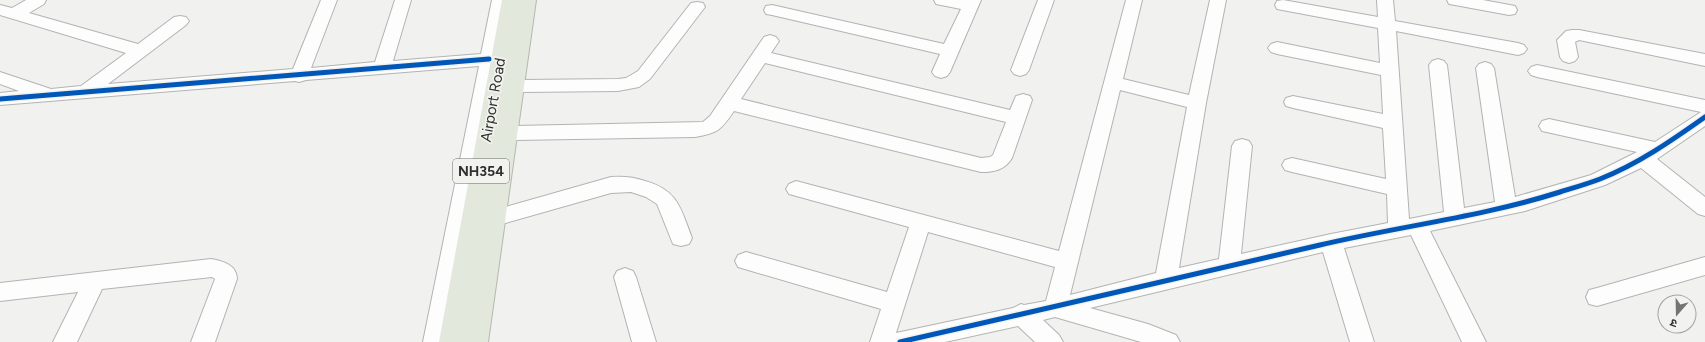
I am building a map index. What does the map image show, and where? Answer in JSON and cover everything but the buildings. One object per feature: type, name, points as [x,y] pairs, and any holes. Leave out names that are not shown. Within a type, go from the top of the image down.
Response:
[{"type":"highway","name":"Airport Road","points":[[452,342],[495,59],[510,0]]},
{"type":"highway","name":"Airport Road","points":[[475,342],[527,0]]},
{"type":"street","points":[[8,12],[38,0]]},
{"type":"street","points":[[299,76],[329,0]]},
{"type":"street","points":[[382,68],[402,0]]},
{"type":"street","points":[[435,342],[495,59],[500,0]]},
{"type":"street","points":[[484,342],[535,0]]},
{"type":"street","points":[[941,72],[971,3],[942,0]]},
{"type":"street","points":[[1020,70],[1046,0]]},
{"type":"street","points":[[1055,308],[1134,0]]},
{"type":"street","points":[[1166,280],[1197,103],[1218,0]]},
{"type":"street","points":[[1385,0],[1396,189],[1408,228],[1474,342]]},
{"type":"street","points":[[1455,0],[1509,10]]},
{"type":"street","points":[[1283,5],[1387,26],[1518,49]]},
{"type":"street","points":[[522,86],[618,85],[630,83],[639,79],[644,75],[697,6]]},
{"type":"street","points":[[772,10],[950,51]]},
{"type":"street","points":[[8,12],[141,51]]},
{"type":"street","points":[[84,93],[180,21]]},
{"type":"street","points":[[1569,57],[1566,40],[1572,35],[1579,35],[1705,60]]},
{"type":"street","points":[[515,133],[702,130],[713,125],[765,48],[1017,118]]},
{"type":"street","points":[[1277,48],[1390,71]]},
{"type":"street","points":[[0,99],[495,59]]},
{"type":"street","points":[[1438,65],[1455,218]]},
{"type":"street","points":[[1485,68],[1506,207]]},
{"type":"street","points":[[1537,71],[1705,106]]},
{"type":"street","points":[[0,78],[52,95]]},
{"type":"street","points":[[1112,82],[1197,103]]},
{"type":"street","points":[[729,103],[990,166],[998,163],[1002,158],[1023,100]]},
{"type":"street","points":[[1293,102],[1393,123]]},
{"type":"street","points":[[900,342],[930,339],[1021,314],[1055,308],[1166,280],[1331,242],[1408,228],[1506,207],[1558,193],[1598,180],[1651,154],[1705,117]]},
{"type":"street","points":[[1549,126],[1651,154],[1705,208]]},
{"type":"street","points":[[1229,266],[1242,146]]},
{"type":"street","points":[[1292,165],[1396,189]]},
{"type":"street","points":[[502,216],[611,185],[624,184],[653,192],[663,198],[681,238]]},
{"type":"street","points":[[796,189],[1066,262]]},
{"type":"street","points":[[882,342],[921,222]]},
{"type":"street","points":[[1331,242],[1362,342]]},
{"type":"street","points":[[746,260],[895,304]]},
{"type":"street","points":[[1598,297],[1705,266]]},
{"type":"street","points":[[0,292],[94,283],[211,268],[222,271],[226,274],[226,279],[202,342]]},
{"type":"street","points":[[625,277],[644,342]]},
{"type":"street","points":[[65,342],[94,283]]},
{"type":"street","points":[[1055,308],[1148,334],[1168,342]]},
{"type":"street","points":[[1021,314],[1050,342]]},
{"type":"cycle path","points":[[0,99],[489,59]]},
{"type":"cycle path","points":[[900,342],[1055,308],[1166,280],[1331,242],[1417,226],[1525,203],[1598,180],[1625,168],[1658,150],[1705,117]]}]
